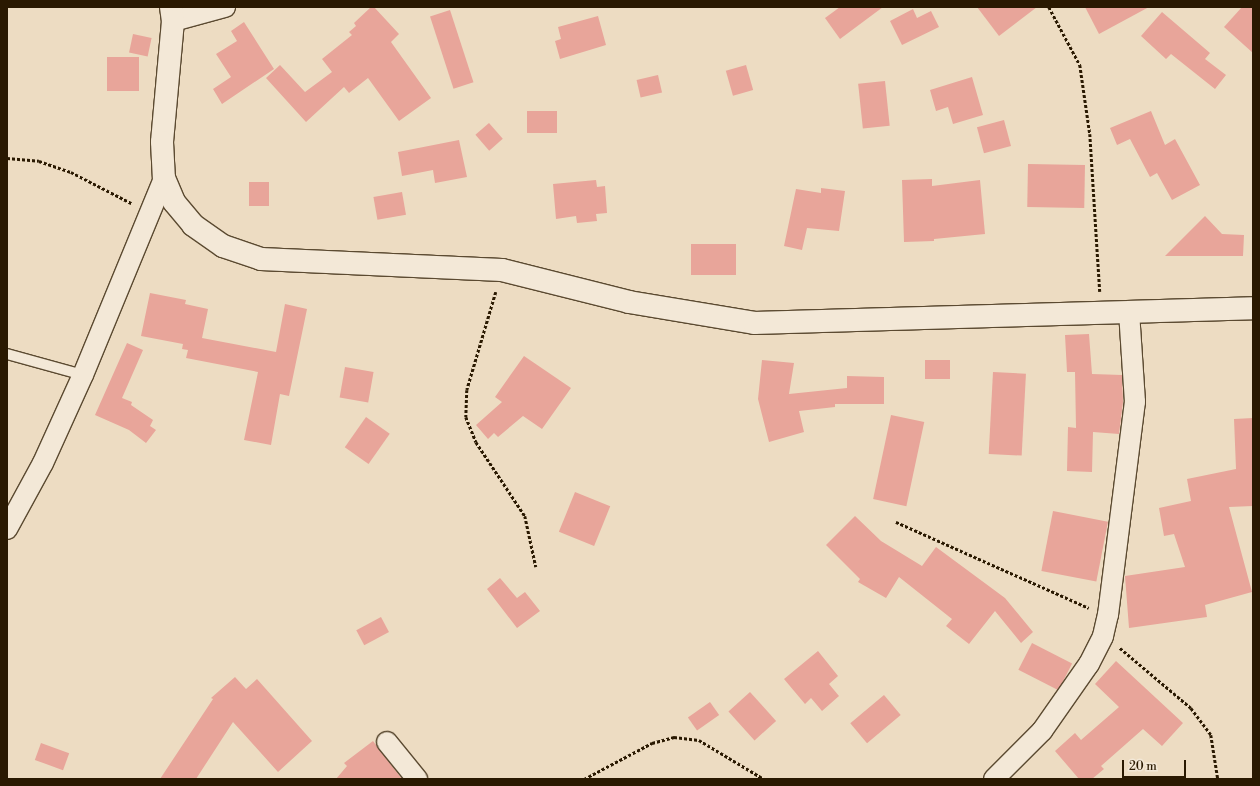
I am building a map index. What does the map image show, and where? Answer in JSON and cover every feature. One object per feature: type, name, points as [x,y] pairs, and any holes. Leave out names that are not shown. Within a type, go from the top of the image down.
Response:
[{"type":"street","points":[[225,7],[172,14],[162,142],[164,178],[174,202],[192,225],[223,246],[261,259],[502,270],[629,302],[754,323],[1101,314],[1253,308]]},
{"type":"street","points":[[7,528],[43,463],[83,375],[151,213],[164,178]]},
{"type":"street","points":[[994,779],[1042,731],[1089,664],[1103,636],[1108,615],[1135,402],[1130,312]]},
{"type":"street","points":[[387,742],[417,779]]},
{"type":"lane","points":[[7,354],[83,375]]},
{"type":"path","points":[[1049,7],[1080,65],[1090,134],[1101,314]]},
{"type":"path","points":[[7,158],[39,161],[71,172],[151,213]]},
{"type":"path","points":[[502,270],[468,390],[466,417],[476,442],[525,516],[536,567]]},
{"type":"path","points":[[896,522],[1065,599],[1108,615]]},
{"type":"path","points":[[1103,636],[1191,708],[1211,735],[1218,779]]},
{"type":"path","points":[[584,779],[652,743],[674,737],[699,740],[764,779]]},
{"type":"building","points":[[371,7],[374,7],[399,34],[391,42],[431,98],[399,121],[368,78],[349,93],[344,87],[306,122],[266,78],[280,65],[305,92],[332,72],[322,59],[352,35],[349,32],[356,26],[354,23]]},
{"type":"building","points":[[840,7],[883,7],[840,39],[825,18]]},
{"type":"building","points":[[977,7],[1037,7],[999,36]]},
{"type":"building","points":[[1085,7],[1149,7],[1099,34]]},
{"type":"building","points":[[1242,7],[1253,7],[1253,53],[1224,27]]},
{"type":"building","points":[[913,9],[917,18],[931,11],[939,27],[902,45],[890,21]]},
{"type":"building","points":[[450,10],[473,82],[454,89],[430,16]]},
{"type":"building","points":[[1162,12],[1210,53],[1205,59],[1226,75],[1215,89],[1171,54],[1166,59],[1141,36]]},
{"type":"building","points":[[598,16],[606,45],[560,59],[555,41],[561,39],[558,27]]},
{"type":"building","points":[[244,22],[274,69],[222,104],[213,89],[231,77],[216,54],[237,41],[231,31]]},
{"type":"building","points":[[133,34],[152,38],[148,57],[129,53]]},
{"type":"building","points":[[107,57],[139,57],[139,91],[107,91]]},
{"type":"building","points":[[746,65],[753,90],[733,96],[726,71]]},
{"type":"building","points":[[658,75],[662,93],[641,97],[637,80]]},
{"type":"building","points":[[972,77],[983,115],[953,124],[948,107],[936,111],[930,90]]},
{"type":"building","points":[[885,81],[890,126],[863,129],[858,84]]},
{"type":"building","points":[[527,111],[557,111],[557,133],[527,133]]},
{"type":"building","points":[[1151,111],[1165,145],[1175,139],[1200,185],[1172,200],[1157,173],[1150,177],[1130,139],[1117,145],[1110,128]]},
{"type":"building","points":[[1004,120],[1011,146],[984,153],[977,127]]},
{"type":"building","points":[[489,123],[503,139],[489,151],[475,135]]},
{"type":"building","points":[[459,140],[467,177],[435,183],[433,170],[402,176],[398,152]]},
{"type":"building","points":[[1028,164],[1085,165],[1084,208],[1027,207]]},
{"type":"building","points":[[932,179],[932,186],[980,180],[985,234],[934,239],[934,241],[904,242],[902,180]]},
{"type":"building","points":[[596,180],[597,187],[605,186],[607,213],[596,214],[597,221],[577,223],[576,216],[556,219],[553,184]]},
{"type":"building","points":[[249,182],[269,182],[269,206],[249,206]]},
{"type":"building","points":[[821,188],[845,191],[839,231],[807,228],[802,250],[784,246],[796,189],[821,193]]},
{"type":"building","points":[[402,192],[406,215],[377,220],[373,197]]},
{"type":"building","points":[[1205,216],[1222,234],[1244,235],[1243,256],[1165,256]]},
{"type":"building","points":[[691,244],[736,244],[736,275],[691,275]]},
{"type":"building","points":[[150,293],[186,300],[185,304],[208,309],[202,338],[276,352],[285,304],[307,309],[289,396],[280,394],[271,445],[244,440],[258,372],[186,358],[188,350],[182,349],[183,344],[141,336]]},
{"type":"building","points":[[1089,334],[1092,374],[1122,375],[1123,402],[1119,434],[1093,432],[1092,472],[1067,471],[1068,427],[1076,428],[1075,372],[1067,372],[1065,335]]},
{"type":"building","points":[[127,343],[143,350],[122,398],[132,402],[131,405],[153,420],[150,426],[156,430],[146,443],[129,430],[95,415]]},
{"type":"building","points":[[524,356],[571,388],[542,429],[523,416],[498,437],[494,433],[488,439],[476,425],[502,402],[495,397]]},
{"type":"building","points":[[762,360],[794,363],[789,394],[847,388],[847,376],[884,377],[884,404],[835,404],[835,407],[799,411],[804,432],[769,442],[758,399]]},
{"type":"building","points":[[925,360],[950,360],[950,379],[925,379]]},
{"type":"building","points":[[345,367],[374,372],[368,403],[340,398]]},
{"type":"building","points":[[993,372],[1026,374],[1022,456],[989,454]]},
{"type":"building","points":[[891,415],[924,422],[906,506],[873,499]]},
{"type":"building","points":[[366,417],[390,434],[369,464],[345,447]]},
{"type":"building","points":[[1253,418],[1253,506],[1229,507],[1252,592],[1205,605],[1207,617],[1129,628],[1125,576],[1185,567],[1174,534],[1164,536],[1159,508],[1191,501],[1187,479],[1236,469],[1234,419]]},
{"type":"building","points":[[575,492],[610,506],[594,546],[559,532]]},
{"type":"building","points":[[1053,511],[1108,522],[1096,582],[1041,571]]},
{"type":"building","points":[[855,516],[881,541],[922,566],[936,547],[1005,598],[1033,632],[1021,643],[995,611],[969,644],[946,626],[952,619],[899,577],[886,598],[858,582],[860,579],[826,545]]},
{"type":"building","points":[[500,578],[517,598],[525,592],[540,611],[517,628],[487,589]]},
{"type":"building","points":[[381,617],[389,632],[364,645],[356,630]]},
{"type":"building","points":[[1032,643],[1072,663],[1058,690],[1018,670]]},
{"type":"building","points":[[818,651],[838,676],[829,684],[839,696],[822,711],[811,698],[805,704],[784,679]]},
{"type":"building","points":[[1116,661],[1183,723],[1162,746],[1143,729],[1101,766],[1104,769],[1092,779],[1079,779],[1055,751],[1075,733],[1081,740],[1119,707],[1095,684]]},
{"type":"building","points":[[235,677],[246,689],[257,679],[312,741],[278,772],[233,722],[196,779],[160,779],[213,699],[211,698]]},
{"type":"building","points":[[750,692],[776,721],[755,740],[728,711]]},
{"type":"building","points":[[884,695],[901,715],[867,743],[850,723]]},
{"type":"building","points":[[710,702],[719,715],[697,731],[688,717]]},
{"type":"building","points":[[373,741],[402,779],[336,779],[347,766],[344,763]]},
{"type":"building","points":[[41,743],[69,753],[63,770],[35,760]]}]
